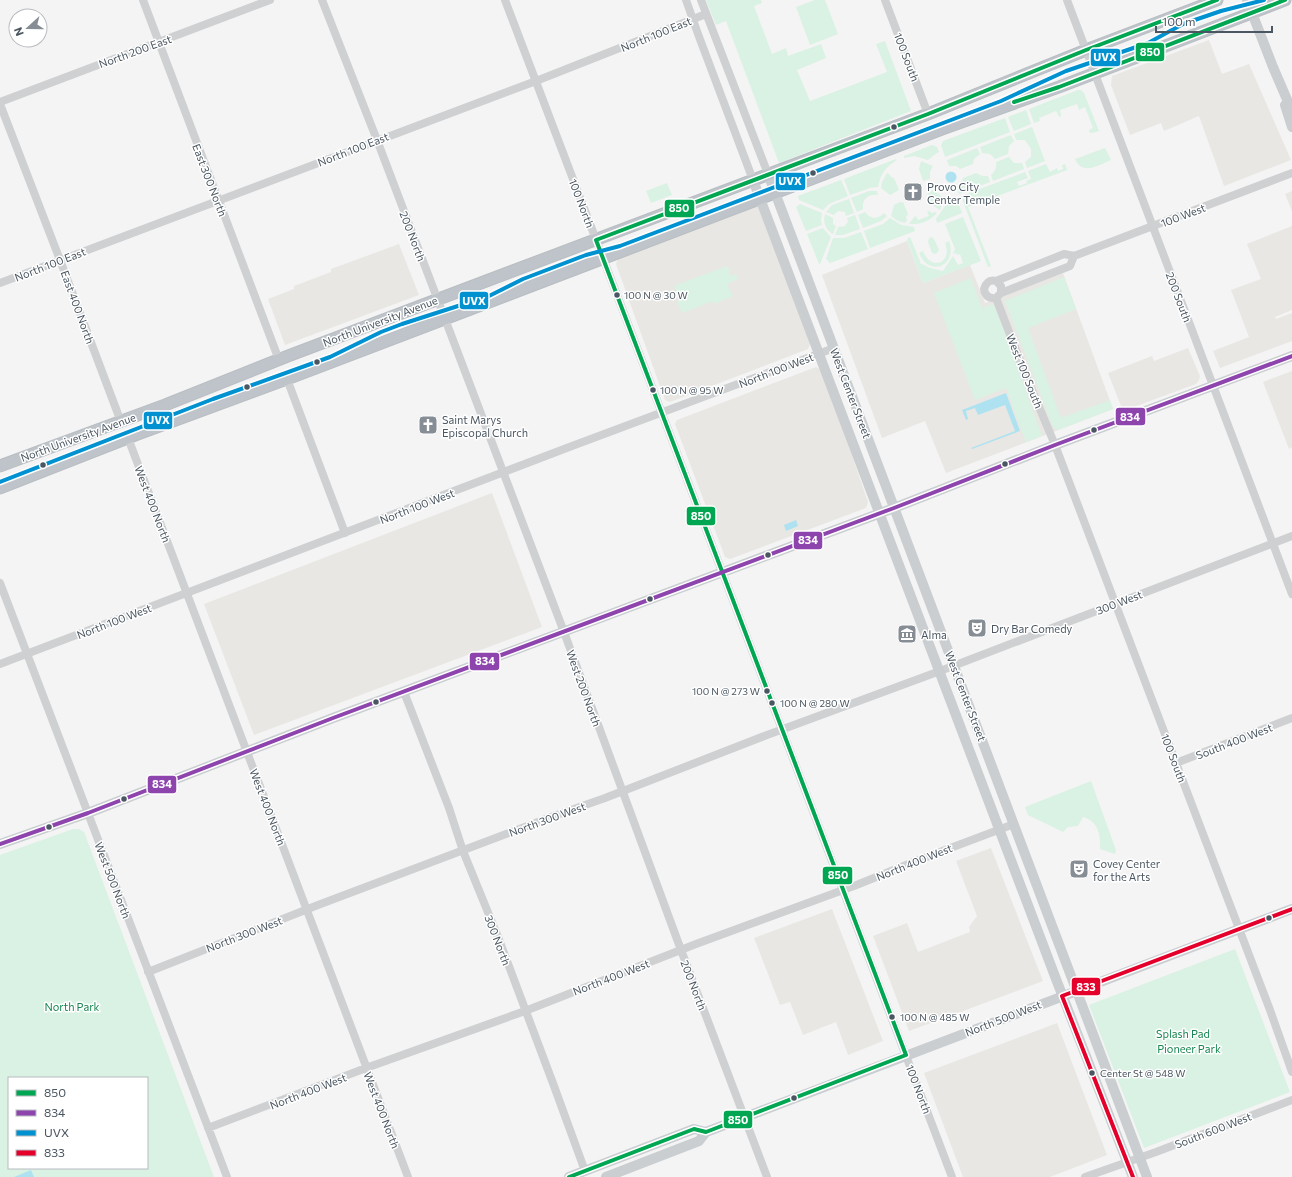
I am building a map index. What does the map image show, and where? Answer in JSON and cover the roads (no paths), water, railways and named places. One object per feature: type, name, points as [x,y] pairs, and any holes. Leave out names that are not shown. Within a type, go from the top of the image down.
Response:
[{"type":"highway","name":"North University Avenue","points":[[0,466],[121,422],[279,360],[928,114],[1086,50],[1217,0]]},
{"type":"highway","name":"North University Avenue","points":[[0,488],[989,111],[1094,73],[1285,0]]},
{"type":"main road","points":[[1246,0],[1292,111]]},
{"type":"main road","points":[[1273,67],[1292,127]]},
{"type":"main road","points":[[761,177],[768,196]]},
{"type":"main road","points":[[761,177],[768,196]]},
{"type":"main road","name":"West Center Street","points":[[768,196],[834,348],[894,508],[999,829],[1062,996],[1133,1159],[1147,1177]]},
{"type":"main road","name":"West Center Street","points":[[768,196],[820,354],[879,513],[1014,824],[1077,990],[1133,1159],[1133,1177]]},
{"type":"main road","points":[[0,844],[88,813],[247,751],[894,508],[1055,445],[1292,356]]},
{"type":"main road","name":"North 500 West","points":[[606,1177],[699,1141],[706,1132],[744,1117],[1292,909]]},
{"type":"main road","name":"North 500 West","points":[[569,1177],[694,1129],[706,1132]]},
{"type":"street","name":"East 300 North","points":[[143,0],[279,360]]},
{"type":"street","name":"North 200 East","points":[[0,103],[270,0]]},
{"type":"street","name":"200 North","points":[[322,0],[377,140],[444,320],[503,472]]},
{"type":"street","name":"100 North","points":[[505,0],[952,1177]]},
{"type":"street","points":[[686,0],[692,19],[761,177]]},
{"type":"street","points":[[700,0],[761,177]]},
{"type":"street","name":"100 South","points":[[885,0],[928,114]]},
{"type":"street","name":"200 South","points":[[1067,0],[1292,594]]},
{"type":"street","name":"North 100 East","points":[[0,283],[536,81],[706,14]]},
{"type":"street","name":"East 400 North","points":[[0,103],[121,422]]},
{"type":"street","name":"100 West","points":[[1074,256],[1292,173]]},
{"type":"street","points":[[1064,254],[1074,256],[1070,266],[998,296],[989,297],[986,295],[984,289],[990,281],[996,281],[1064,254]]},
{"type":"street","points":[[996,281],[1001,286],[998,296]]},
{"type":"street","name":"West 100 South","points":[[998,296],[1024,370],[1055,445]]},
{"type":"street","name":"North 100 West","points":[[0,664],[503,472],[834,348]]},
{"type":"street","points":[[287,379],[345,533]]},
{"type":"street","name":"West 400 North","points":[[128,438],[408,1177]]},
{"type":"street","name":"100 South","points":[[1055,445],[1292,1072]]},
{"type":"street","name":"West 200 North","points":[[503,472],[596,717],[622,792]]},
{"type":"street","name":"300 West","points":[[947,668],[1292,536]]},
{"type":"street","name":"West 500 North","points":[[0,583],[227,1177]]},
{"type":"street","name":"North 300 West","points":[[148,972],[306,910],[622,792],[782,729],[947,668]]},
{"type":"street","name":"300 North","points":[[404,692],[585,1171]]},
{"type":"street","name":"South 400 West","points":[[1176,763],[1292,718]]},
{"type":"street","name":"200 North","points":[[622,792],[767,1177]]},
{"type":"street","name":"North 400 West","points":[[208,1128],[366,1068],[525,1011],[681,950],[843,890],[1014,824]]},
{"type":"street","name":"South 600 West","points":[[1084,1177],[1292,1100]]},
{"type":"water","points":[[949,172],[953,172],[955,173],[955,181],[949,182],[946,179],[946,175]]},
{"type":"water","points":[[1006,393],[1020,431],[972,449],[971,448],[1015,431],[1005,405],[978,415],[975,408],[966,411],[968,419],[966,420],[962,410]]},
{"type":"water","points":[[796,520],[798,526],[786,531],[784,525]]},
{"type":"water","points":[[31,1170],[34,1177],[14,1177]]},
{"type":"place","name":"Provo City Center Temple","points":[[913,192]]},
{"type":"place","name":"100 N @ 30 W","points":[[617,295]]},
{"type":"place","name":"100 N @ 95 W","points":[[653,390]]},
{"type":"place","name":"Saint Marys Episcopal Church","points":[[428,425]]},
{"type":"place","name":"Dry Bar Comedy","points":[[977,628]]},
{"type":"place","name":"Alma","points":[[907,634]]},
{"type":"place","name":"100 N @ 273 W","points":[[767,691]]},
{"type":"place","name":"100 N @ 280 W","points":[[772,703]]},
{"type":"place","name":"Covey Center for the Arts","points":[[1079,869]]},
{"type":"place","name":"100 N @ 485 W","points":[[892,1017]]},
{"type":"place","name":"Center St @ 548 W","points":[[1092,1073]]},
{"type":"park label","name":"North Park","points":[[72,1006]]},
{"type":"park label","name":"Splash Pad","points":[[1183,1033]]},
{"type":"park label","name":"Pioneer Park","points":[[1189,1048]]}]
